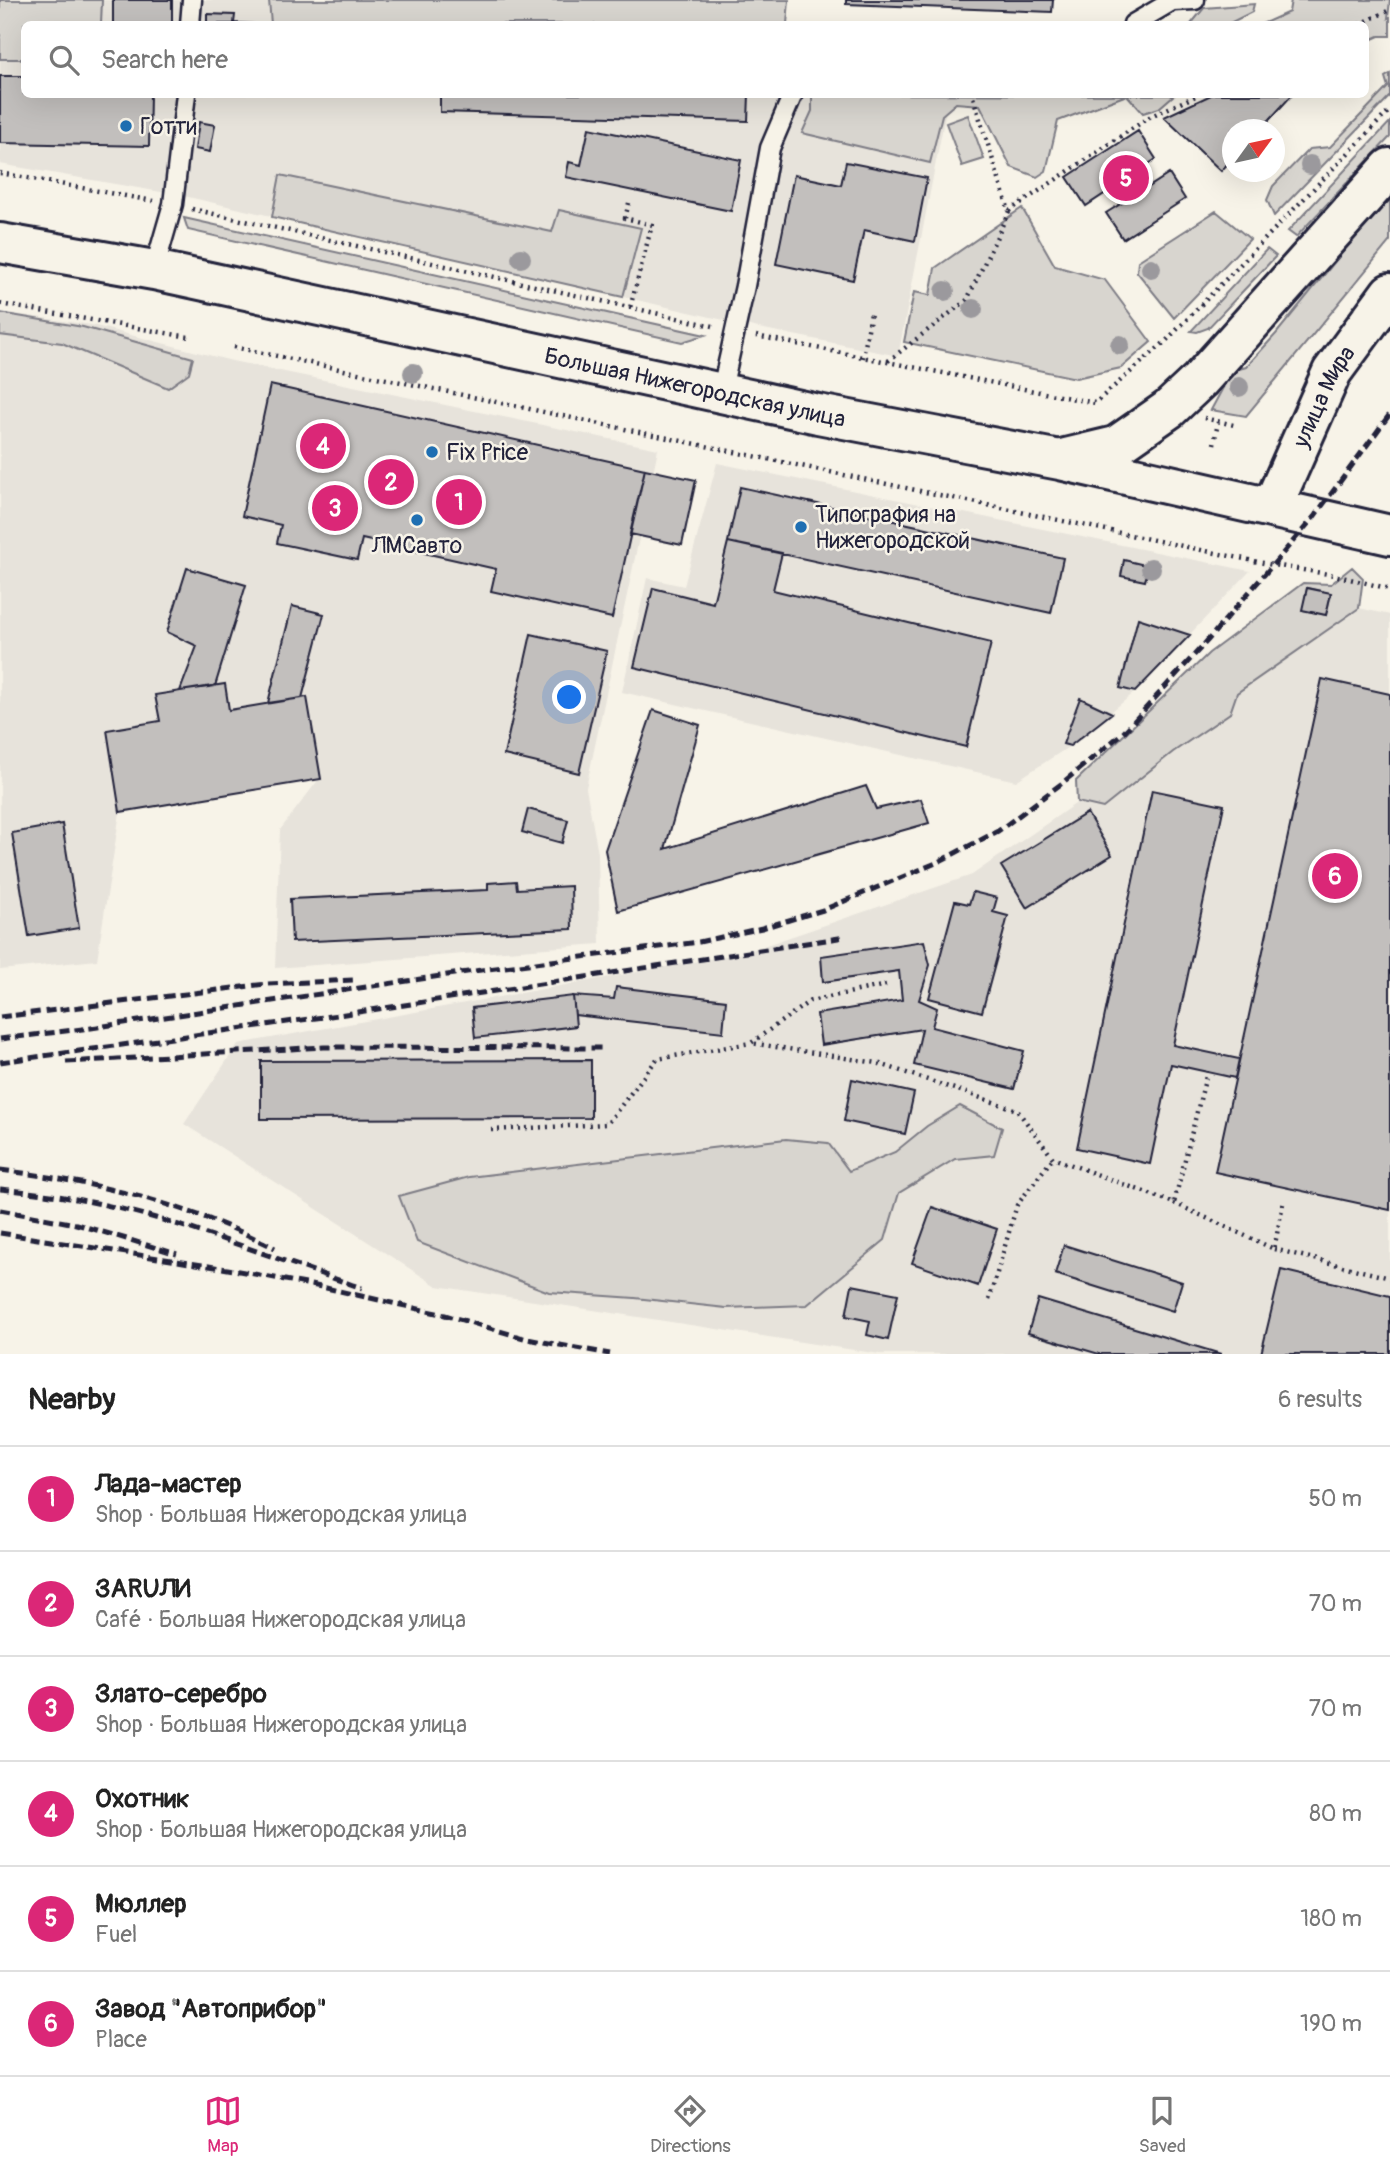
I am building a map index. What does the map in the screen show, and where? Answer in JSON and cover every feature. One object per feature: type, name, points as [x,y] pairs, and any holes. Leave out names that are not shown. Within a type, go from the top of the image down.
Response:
[{"type":"main road","points":[[1060,460],[1116,446],[1169,409],[1200,380],[1390,168]]},
{"type":"main road","name":"Большая Нижегородская улица","points":[[0,243],[155,270],[721,394],[1060,460],[1390,534]]},
{"type":"main road","name":"улица Мира","points":[[1272,508],[1332,372],[1390,293]]},
{"type":"lane","points":[[190,21],[192,0]]},
{"type":"lane","points":[[1138,21],[1174,1],[1195,0]]},
{"type":"lane","points":[[155,270],[173,204],[186,98]]},
{"type":"lane","points":[[721,394],[770,148],[791,98]]},
{"type":"path","points":[[1366,21],[1390,10]]},
{"type":"path","points":[[973,98],[1009,211]]},
{"type":"path","points":[[888,362],[967,300],[1009,211],[1151,116],[1191,98]]},
{"type":"path","points":[[0,173],[173,204],[734,331],[1095,403],[1175,332],[1390,110]]},
{"type":"path","points":[[629,203],[625,218],[652,225],[630,308]]},
{"type":"path","points":[[0,304],[189,337]]},
{"type":"path","points":[[863,358],[872,313]]},
{"type":"path","points":[[234,346],[1273,565],[1334,575],[1390,589]]},
{"type":"path","points":[[1197,416],[1234,425]]},
{"type":"path","points":[[1214,444],[1218,422]]},
{"type":"path","points":[[751,1043],[810,1001],[886,985]]},
{"type":"path","points":[[491,1130],[607,1124],[657,1059],[751,1043],[877,1063],[1017,1110],[1053,1158],[1174,1203],[1274,1249],[1390,1278]]},
{"type":"path","points":[[1174,1203],[1207,1072]]},
{"type":"path","points":[[989,1300],[1017,1205],[1053,1158]]},
{"type":"path","points":[[1274,1249],[1284,1199]]},
{"type":"shaded area","points":[[0,0],[102,0],[101,21],[21,21],[21,59],[0,59]]},
{"type":"shaded area","points":[[102,0],[269,0],[271,21],[101,21]]},
{"type":"shaded area","points":[[269,0],[789,0],[787,21],[271,21]]},
{"type":"shaded area","points":[[1291,0],[1390,0],[1390,36],[1379,36],[1369,41],[1369,21],[1269,21],[1289,12]]},
{"type":"shaded area","points":[[1254,4],[1252,12],[1234,21],[1193,21],[1204,8]]},
{"type":"shaded area","points":[[0,59],[21,59],[21,98],[948,98],[898,356],[754,327],[184,196],[0,164]]},
{"type":"shaded area","points":[[1390,74],[1390,96],[1274,216],[1267,200],[1273,186],[1277,182],[1285,182],[1285,174],[1309,149],[1330,147],[1388,87],[1385,77]]},
{"type":"shaded area","points":[[812,98],[1119,98],[1058,121],[1046,171],[1037,177],[1011,167],[980,105],[956,103],[942,115],[930,163],[802,133],[812,111]]},
{"type":"shaded area","points":[[1130,98],[1171,98],[1159,108],[1143,113]]},
{"type":"shaded area","points":[[968,115],[984,159],[962,166],[946,123]]},
{"type":"shaded area","points":[[1390,122],[1390,137],[1296,237],[1288,231]]},
{"type":"shaded area","points":[[280,175],[552,232],[559,210],[641,228],[623,297],[272,217]]},
{"type":"shaded area","points":[[1390,194],[1390,241],[1246,416],[1211,410],[1232,371],[1246,367],[1276,334]]},
{"type":"shaded area","points":[[1022,208],[1055,266],[1105,280],[1151,342],[1121,368],[1076,378],[904,342],[914,292],[930,295],[935,268]]},
{"type":"shaded area","points":[[1216,211],[1250,239],[1174,318],[1137,272],[1138,261]]},
{"type":"shaded area","points":[[184,218],[705,335],[682,342],[188,230]]},
{"type":"shaded area","points":[[1267,249],[1276,256],[1208,328],[1191,331]]},
{"type":"shaded area","points":[[0,312],[92,325],[232,361],[658,449],[586,788],[598,853],[600,944],[275,968],[280,830],[319,779],[120,812],[97,960],[0,970]]},
{"type":"shaded area","points":[[0,313],[83,327],[193,358],[189,373],[168,388],[62,343],[0,335]]},
{"type":"shaded area","points":[[717,463],[1250,571],[1135,692],[1070,746],[1016,781],[622,692],[647,578],[684,586]]},
{"type":"shaded area","points":[[1352,567],[1363,578],[1359,608],[1237,693],[1230,713],[1173,752],[1103,808],[1077,802],[1076,781],[1209,653],[1303,583],[1331,584]],"holes":[[[1307,588],[1331,594],[1326,615],[1303,610]]]},
{"type":"shaded area","points":[[1359,608],[1390,615],[1390,1354],[880,1354],[437,1286],[184,1124],[238,1044],[743,953],[972,875]]},
{"type":"shaded area","points":[[960,1106],[1002,1128],[994,1155],[955,1159],[899,1193],[885,1240],[807,1305],[726,1308],[549,1292],[417,1242],[399,1196],[469,1177],[786,1139],[828,1143],[849,1171],[895,1152],[927,1126]]},
{"type":"building","points":[[113,0],[172,0],[172,21],[113,21]]},
{"type":"building","points":[[846,0],[1053,0],[1052,12],[846,4]]},
{"type":"building","points":[[207,14],[235,15],[234,21],[207,21]]},
{"type":"building","points":[[0,76],[21,76],[21,98],[150,98],[149,146],[0,143]]},
{"type":"building","points":[[440,98],[749,98],[748,121],[440,112]]},
{"type":"building","points":[[1204,98],[1289,98],[1270,119],[1222,119],[1221,171],[1164,117]]},
{"type":"building","points":[[199,122],[215,125],[210,152],[195,149]]},
{"type":"building","points":[[589,128],[741,160],[731,211],[566,177],[569,162],[581,165]]},
{"type":"building","points":[[1138,131],[1156,159],[1134,174],[1144,190],[1169,174],[1185,199],[1123,239],[1106,213],[1130,198],[1121,183],[1086,206],[1067,177]]},
{"type":"building","points":[[846,162],[927,178],[915,241],[864,230],[853,280],[776,264],[794,175],[841,185]]},
{"type":"building","points":[[270,385],[645,469],[612,618],[491,591],[496,569],[362,539],[357,560],[277,543],[281,525],[242,516]]},
{"type":"building","points":[[645,469],[696,480],[682,545],[630,534]]},
{"type":"building","points":[[740,487],[1063,558],[1051,613],[728,542]]},
{"type":"building","points":[[728,542],[782,553],[773,590],[991,643],[966,747],[634,667],[653,588],[713,603]]},
{"type":"building","points":[[1124,560],[1149,566],[1145,581],[1121,576]]},
{"type":"building","points":[[187,568],[246,585],[215,686],[180,691],[197,646],[167,632]]},
{"type":"building","points":[[1307,588],[1331,593],[1326,615],[1302,610]]},
{"type":"building","points":[[292,606],[324,614],[302,698],[268,703]]},
{"type":"building","points":[[1138,618],[1190,635],[1135,692],[1120,688]]},
{"type":"building","points":[[531,634],[607,651],[579,773],[504,755]]},
{"type":"building","points":[[1322,679],[1390,694],[1390,1210],[1215,1172]]},
{"type":"building","points":[[225,684],[229,710],[307,697],[321,779],[120,812],[107,730],[160,721],[155,695]]},
{"type":"building","points":[[1080,698],[1112,713],[1070,746],[1063,744]]},
{"type":"building","points":[[653,710],[700,725],[665,849],[866,786],[876,809],[921,799],[929,823],[618,911],[605,850]]},
{"type":"building","points":[[1152,790],[1224,805],[1173,1045],[1239,1059],[1235,1078],[1171,1064],[1150,1164],[1077,1148]]},
{"type":"building","points":[[528,809],[568,820],[562,843],[522,832]]},
{"type":"building","points":[[1087,813],[1112,855],[1027,908],[1001,866]]},
{"type":"building","points":[[62,824],[79,928],[29,936],[12,833]]},
{"type":"building","points":[[516,881],[517,889],[571,886],[572,929],[292,942],[290,899],[488,890],[488,883]]},
{"type":"building","points":[[973,892],[997,898],[993,912],[1008,916],[982,1012],[929,998],[955,901],[969,904]]},
{"type":"building","points":[[924,941],[930,965],[919,1000],[937,1008],[932,1027],[1024,1051],[1014,1089],[914,1065],[922,1029],[821,1045],[817,1014],[902,1000],[899,971],[823,982],[821,956]]},
{"type":"building","points":[[616,987],[726,1000],[723,1032],[575,1015],[573,996],[614,999]]},
{"type":"building","points":[[573,996],[576,1026],[475,1038],[472,1008]]},
{"type":"building","points":[[591,1060],[591,1118],[261,1119],[261,1061]]},
{"type":"building","points":[[852,1079],[914,1093],[905,1134],[844,1121]]},
{"type":"building","points":[[932,1207],[997,1229],[978,1286],[912,1263]]},
{"type":"building","points":[[1064,1245],[1182,1282],[1173,1311],[1055,1274]]},
{"type":"building","points":[[1281,1270],[1390,1296],[1390,1354],[1261,1354]]},
{"type":"building","points":[[852,1285],[898,1294],[888,1340],[867,1335],[870,1321],[846,1316]]},
{"type":"building","points":[[1038,1299],[1221,1354],[1099,1354],[1028,1333]]},
{"type":"railway","points":[[0,1039],[481,970],[699,942],[762,928],[823,910],[936,863],[998,831],[1124,732],[1314,517],[1390,414]]},
{"type":"railway","points":[[0,1062],[352,1013],[845,937]]},
{"type":"railway","points":[[0,1017],[266,984],[355,980]]},
{"type":"railway","points":[[66,1062],[324,1047],[602,1048]]},
{"type":"railway","points":[[0,1170],[71,1181],[141,1197],[209,1219],[275,1248]]},
{"type":"railway","points":[[0,1189],[76,1199],[134,1212],[362,1288]]},
{"type":"railway","points":[[0,1210],[76,1224],[177,1254]]},
{"type":"railway","points":[[0,1233],[234,1270],[326,1288],[445,1315],[527,1339],[610,1354]]},
{"type":"place","name":"Готти","points":[[126,126]]},
{"type":"place","name":"Мюллер","points":[[1126,178]]},
{"type":"place","name":"Охотник","points":[[323,446]]},
{"type":"place","name":"Fix Price","points":[[432,452]]},
{"type":"place","name":"ЗАRUЛИ","points":[[391,482]]},
{"type":"place","name":"Лада-мастер","points":[[459,502]]},
{"type":"place","name":"Злато-серебро","points":[[335,508]]},
{"type":"place","name":"ЛМСавто","points":[[417,520]]},
{"type":"place","name":"Типография на Нижегородской","points":[[801,527]]},
{"type":"place","name":"Завод \"Автоприбор\"","points":[[1335,876]]}]
